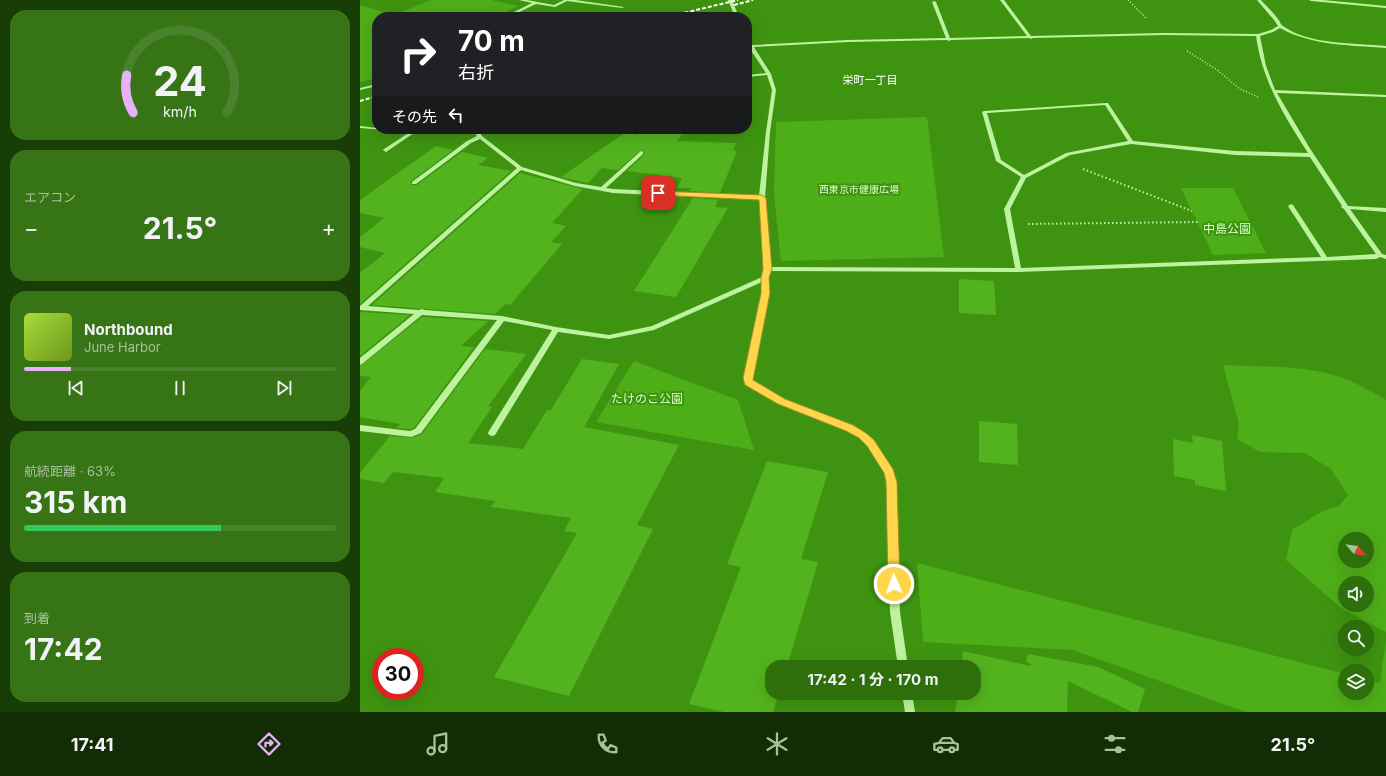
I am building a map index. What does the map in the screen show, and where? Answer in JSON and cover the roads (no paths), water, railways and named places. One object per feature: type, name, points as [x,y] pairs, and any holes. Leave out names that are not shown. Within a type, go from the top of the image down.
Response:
[{"type":"street","points":[[521,0],[555,6],[567,0],[622,7]]},
{"type":"street","points":[[730,0],[735,12]]},
{"type":"street","points":[[1002,0],[1030,38]]},
{"type":"street","points":[[1259,0],[1276,19],[1280,26],[1291,33],[1310,40],[1386,47]]},
{"type":"street","points":[[1311,0],[1386,7]]},
{"type":"street","points":[[934,2],[948,40]]},
{"type":"street","points":[[517,12],[536,3]]},
{"type":"street","points":[[752,43],[948,40],[1163,34],[1258,34],[1272,31],[1280,26]]},
{"type":"street","points":[[1258,34],[1259,52],[1262,64],[1277,100],[1344,207],[1383,256]]},
{"type":"street","points":[[752,49],[768,74],[774,90],[768,132],[762,198],[768,269],[765,278],[765,293],[748,378],[749,382],[781,402],[850,428],[863,436],[870,443],[889,472],[891,482],[895,612],[902,660]]},
{"type":"street","points":[[752,76],[768,74]]},
{"type":"street","points":[[360,90],[372,86]]},
{"type":"street","points":[[1273,91],[1386,96]]},
{"type":"street","points":[[1024,177],[999,160],[984,112],[1106,104],[1131,142]]},
{"type":"street","points":[[360,127],[372,128]]},
{"type":"street","points":[[386,150],[410,134]]},
{"type":"street","points":[[478,134],[520,168],[575,184],[614,191],[762,198]]},
{"type":"street","points":[[414,183],[469,142],[480,137]]},
{"type":"street","points":[[1018,270],[1007,209],[1024,177],[1068,154],[1131,142],[1235,153],[1311,155]]},
{"type":"street","points":[[602,189],[641,153]]},
{"type":"street","points":[[362,307],[520,168]]},
{"type":"street","points":[[1291,206],[1325,258]]},
{"type":"street","points":[[1344,207],[1386,210]]},
{"type":"street","points":[[768,269],[1018,270],[1383,256]]},
{"type":"street","points":[[362,307],[502,318],[556,329],[609,337],[654,328],[765,278]]},
{"type":"street","points":[[360,362],[422,312]]},
{"type":"street","points":[[360,428],[411,434],[418,431],[502,318]]},
{"type":"street","points":[[492,433],[556,329]]},
{"type":"street","points":[[908,700],[910,712]]},
{"type":"railway","points":[[688,12],[738,0]]},
{"type":"railway","points":[[734,5],[753,0]]},
{"type":"railway","points":[[360,101],[372,97]]},
{"type":"district","name":"栄町一丁目","points":[[870,80]]},
{"type":"park label","name":"西東京市健康広場","points":[[859,189]]},
{"type":"park label","name":"中島公園","points":[[1227,229]]},
{"type":"park label","name":"たけのこ公園","points":[[647,399]]}]
